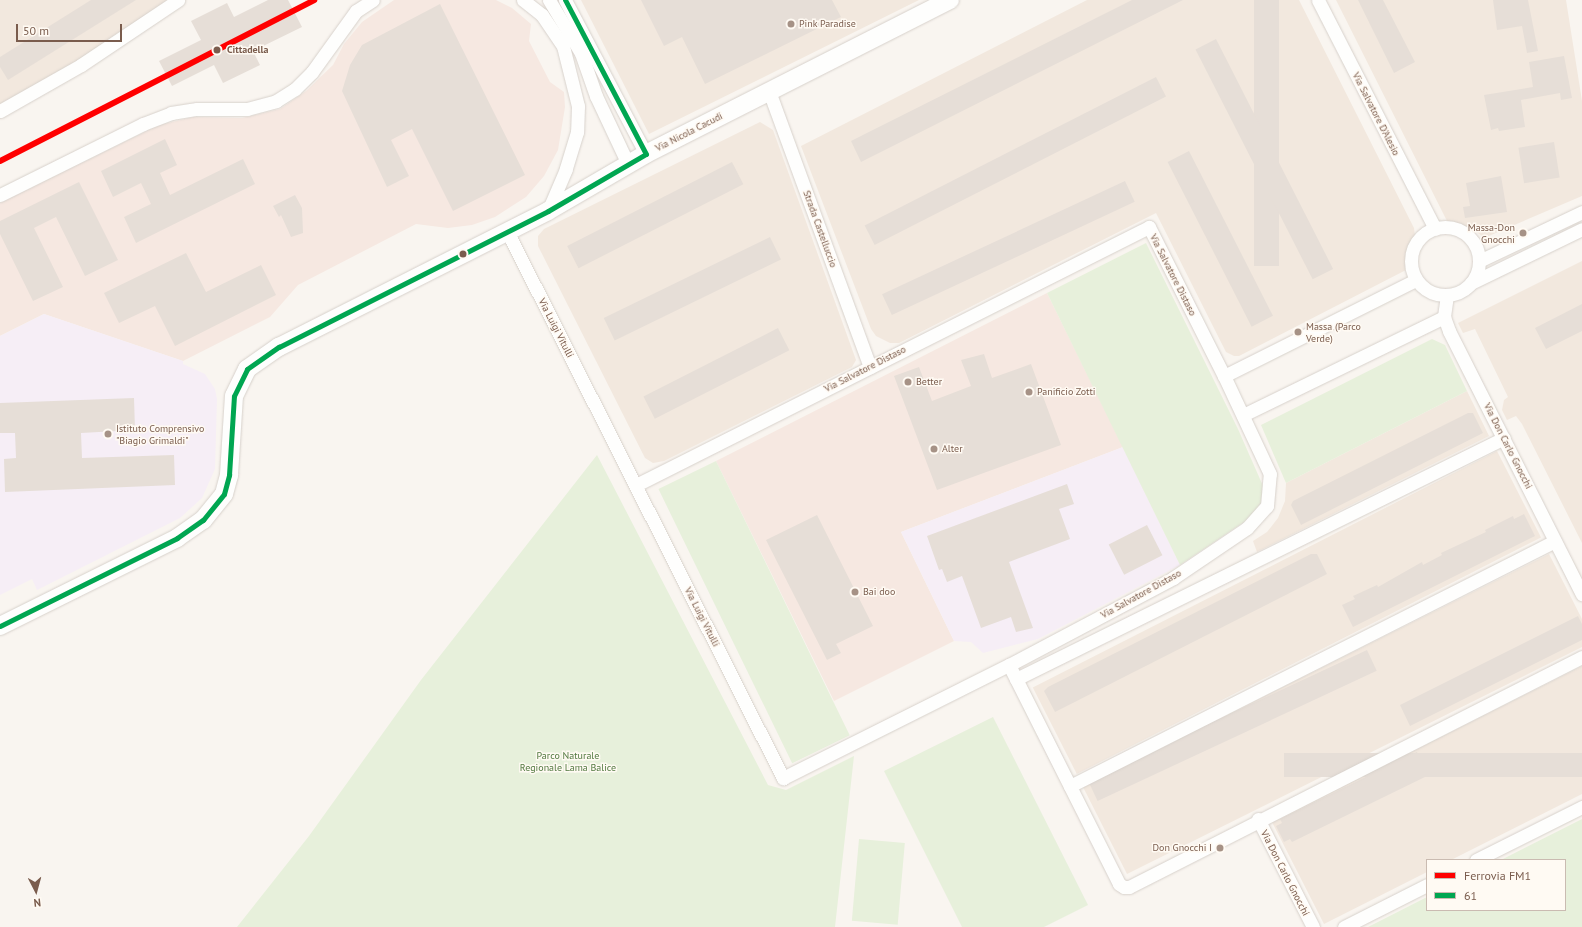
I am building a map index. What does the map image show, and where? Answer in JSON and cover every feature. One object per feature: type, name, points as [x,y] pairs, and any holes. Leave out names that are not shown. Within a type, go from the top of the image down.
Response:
[{"type":"street","points":[[0,111],[81,65],[178,0]]},
{"type":"street","points":[[0,195],[143,124],[171,113],[197,109],[247,109],[276,101],[295,89],[312,72],[356,11],[373,0]]},
{"type":"street","points":[[523,0],[542,15],[563,46],[578,106],[577,132],[566,169],[548,211]]},
{"type":"street","points":[[550,0],[581,53],[596,96],[628,164]]},
{"type":"street","points":[[565,0],[646,154]]},
{"type":"street","name":"Via Nicola Cacudi","points":[[0,626],[177,538],[203,520],[224,494],[229,475],[234,396],[247,369],[280,347],[548,211],[646,154],[950,0]]},
{"type":"street","name":"Via Salvatore D'Alesio","points":[[1318,0],[1434,229]]},
{"type":"street","name":"Strada Castelluccio","points":[[769,92],[870,367]]},
{"type":"street","points":[[1479,261],[1582,212]]},
{"type":"street","name":"Via Salvatore Distaso","points":[[636,485],[1149,226],[1224,376],[1270,474],[1267,506],[1246,528],[1173,578],[1010,665]]},
{"type":"street","points":[[1471,283],[1475,277],[1479,261],[1478,251],[1465,234],[1445,227],[1434,229],[1425,234],[1412,251],[1411,262],[1416,280],[1426,290],[1447,295],[1456,294],[1471,283],[1582,229]]},
{"type":"street","name":"Via Luigi Vitulli","points":[[507,231],[783,778],[1010,665]]},
{"type":"street","points":[[1224,376],[1416,280]]},
{"type":"street","points":[[1243,415],[1444,317],[1447,295]]},
{"type":"street","name":"Via Don Carlo Gnocchi","points":[[1444,317],[1582,594]]},
{"type":"street","points":[[1016,679],[1504,438]]},
{"type":"street","points":[[1070,786],[1555,541]]},
{"type":"street","points":[[1010,665],[1119,884],[1124,887],[1231,835],[1582,656]]},
{"type":"street","points":[[1478,859],[1582,807]]},
{"type":"street","name":"Via Don Carlo Gnocchi","points":[[1258,820],[1313,927]]},
{"type":"street","points":[[1344,927],[1426,886]]},
{"type":"shaded area","points":[[0,0],[178,0],[0,111]]},
{"type":"shaded area","points":[[394,0],[496,0],[512,8],[531,24],[529,41],[550,82],[564,92],[565,107],[558,150],[544,176],[526,197],[495,217],[472,225],[448,228],[416,224],[298,285],[270,317],[183,361],[44,314],[0,336],[0,203],[159,125],[193,117],[242,118],[280,109],[306,91],[333,65],[344,44],[362,22]]},
{"type":"shaded area","points":[[581,0],[919,0],[649,134]]},
{"type":"shaded area","points":[[1087,0],[1299,0],[1414,228],[1415,236],[1408,250],[1406,270],[1239,356],[1234,356],[1226,352],[1156,213],[899,343],[890,343],[876,336],[871,329],[801,146]]},
{"type":"shaded area","points":[[1336,0],[1566,0],[1582,101],[1582,196],[1484,238],[1472,228],[1447,221]]},
{"type":"shaded area","points":[[760,122],[773,130],[856,360],[852,367],[664,461],[653,463],[645,458],[538,246],[538,236],[544,229]]},
{"type":"shaded area","points":[[1582,261],[1582,543],[1522,424],[1516,416],[1507,420],[1502,410],[1504,400],[1508,397],[1475,329],[1463,333],[1458,323]]},
{"type":"shaded area","points":[[1047,293],[1123,447],[901,532],[954,641],[834,701],[716,461]]},
{"type":"shaded area","name":"Istituto Comprensivo \"Biagio Grimaldi\"","points":[[44,314],[183,361],[183,364],[205,374],[215,389],[217,399],[215,469],[202,498],[180,518],[37,590],[32,579],[0,595],[0,336]]},
{"type":"shaded area","points":[[1467,391],[1489,436],[1257,552],[1253,541],[1267,532],[1278,518],[1285,501],[1286,483]]},
{"type":"shaded area","points":[[1123,447],[1180,565],[1038,639],[983,653],[971,642],[954,641],[901,532]]},
{"type":"shaded area","points":[[1497,451],[1541,537],[1077,774],[1033,688]]},
{"type":"shaded area","points":[[1549,554],[1582,619],[1582,647],[1127,874],[1083,787]]},
{"type":"shaded area","points":[[1582,666],[1582,794],[1453,859],[1426,859],[1426,873],[1324,924],[1272,822]]},
{"type":"green space","points":[[1146,243],[1238,429],[1263,486],[1261,503],[1247,520],[1180,565],[1047,293]]},
{"type":"green space","points":[[1432,339],[1445,345],[1467,391],[1286,483],[1261,425]]},
{"type":"green space","name":"Parco Naturale Regionale Lama Balice","points":[[597,455],[768,785],[786,790],[854,756],[835,927],[237,927],[309,836],[421,680]]},
{"type":"green space","points":[[716,461],[850,735],[792,763],[658,489]]},
{"type":"green space","points":[[993,717],[1088,905],[1044,927],[962,927],[884,771]]},
{"type":"green space","points":[[1582,819],[1582,927],[1368,927],[1426,898],[1426,911],[1566,911],[1566,859],[1503,859]]},
{"type":"green space","points":[[859,839],[905,843],[898,925],[852,921]]},
{"type":"building","points":[[91,0],[136,0],[8,80],[0,67],[0,57]]},
{"type":"building","points":[[268,0],[288,0],[302,27],[253,51],[260,65],[223,83],[214,65],[172,86],[159,61],[201,40],[191,21],[227,3],[234,17]]},
{"type":"building","points":[[641,0],[832,0],[841,17],[705,84],[682,37],[664,46]]},
{"type":"building","points":[[1132,0],[1183,0],[861,162],[851,141]]},
{"type":"building","points":[[1254,0],[1279,0],[1279,266],[1254,266]]},
{"type":"building","points":[[1358,0],[1383,0],[1415,62],[1394,73]]},
{"type":"building","points":[[1493,0],[1528,0],[1538,51],[1527,53],[1522,26],[1497,30]]},
{"type":"building","points":[[440,4],[525,175],[453,211],[412,129],[391,140],[409,176],[387,187],[342,91],[350,65],[362,45]]},
{"type":"building","points":[[1216,39],[1333,269],[1313,279],[1196,49]]},
{"type":"building","points":[[1564,56],[1572,98],[1561,100],[1560,93],[1521,100],[1525,127],[1499,131],[1498,128],[1491,130],[1484,95],[1533,87],[1529,62]]},
{"type":"building","points":[[1156,77],[1166,97],[875,245],[865,225]]},
{"type":"building","points":[[165,139],[177,165],[160,173],[170,195],[243,159],[255,184],[136,243],[124,217],[151,204],[141,183],[113,197],[101,171]]},
{"type":"building","points":[[1554,142],[1560,178],[1524,183],[1518,148]]},
{"type":"building","points":[[1189,151],[1273,316],[1252,327],[1168,162]]},
{"type":"building","points":[[732,162],[743,184],[579,268],[567,246]]},
{"type":"building","points":[[1501,176],[1507,212],[1465,218],[1463,207],[1470,206],[1466,183]]},
{"type":"building","points":[[1125,181],[1135,202],[892,315],[882,294]]},
{"type":"building","points":[[79,182],[118,260],[85,276],[56,217],[34,228],[63,287],[33,301],[0,234],[0,221]]},
{"type":"building","points":[[295,195],[302,208],[303,233],[291,237],[281,215],[279,217],[273,206]]},
{"type":"building","points":[[770,237],[781,259],[615,341],[604,318]]},
{"type":"building","points":[[186,253],[206,292],[261,265],[276,295],[175,346],[155,306],[119,323],[104,293]]},
{"type":"building","points":[[1582,304],[1582,331],[1546,349],[1535,328]]},
{"type":"building","points":[[778,328],[789,350],[655,419],[643,397]]},
{"type":"building","points":[[984,354],[992,378],[1031,364],[1061,445],[937,490],[894,376],[919,367],[932,401],[971,386],[961,360]]},
{"type":"building","points":[[134,398],[135,430],[81,433],[82,458],[174,455],[175,485],[5,492],[4,459],[16,458],[15,433],[0,433],[0,403]]},
{"type":"building","points":[[1468,413],[1473,413],[1483,433],[1301,525],[1291,505],[1293,501]]},
{"type":"building","points":[[1067,484],[1074,504],[1059,509],[1070,539],[1009,562],[1033,628],[1016,632],[1011,617],[981,628],[962,576],[947,582],[942,569],[939,570],[927,536]]},
{"type":"building","points":[[1524,514],[1535,536],[1353,627],[1342,605],[1355,599],[1353,596],[1377,585],[1378,587],[1422,562],[1423,565],[1442,555],[1441,553],[1486,532],[1485,530],[1513,516],[1514,519]]},
{"type":"building","points":[[817,515],[873,626],[836,644],[841,653],[827,660],[766,540]]},
{"type":"building","points":[[1147,525],[1162,555],[1124,575],[1109,545]]},
{"type":"building","points":[[1311,554],[1317,554],[1327,574],[1055,712],[1044,691],[1048,687]]},
{"type":"building","points":[[1578,616],[1582,624],[1582,640],[1410,726],[1400,705]]},
{"type":"building","points":[[1367,650],[1377,671],[1098,801],[1088,780]]},
{"type":"building","points":[[1417,752],[1429,775],[1292,842],[1290,839],[1284,842],[1276,826],[1282,823],[1280,819]]},
{"type":"building","points":[[1284,753],[1582,753],[1582,777],[1284,777]]},
{"type":"rail line","name":"FM1","points":[[0,161],[314,0]]},
{"type":"transit line","name":"61","points":[[0,626],[177,538],[203,520],[224,494],[229,475],[234,396],[247,369],[279,347],[548,211],[646,154],[565,0]]},
{"type":"place","name":"Pink Paradise","points":[[791,24]]},
{"type":"place","name":"Cittadella","points":[[217,50]]},
{"type":"place","name":"Massa-Don Gnocchi","points":[[1523,233]]},
{"type":"place","name":"Massa (Parco Verde)","points":[[1298,332]]},
{"type":"place","name":"Better","points":[[908,382]]},
{"type":"place","name":"Panificio Zotti","points":[[1029,392]]},
{"type":"place","name":"Istituto Comprensivo \"Biagio Grimaldi\"","points":[[108,434]]},
{"type":"place","name":"Alter","points":[[934,449]]},
{"type":"place","name":"Bai doo","points":[[855,592]]},
{"type":"place","name":"Don Gnocchi I","points":[[1220,848]]}]
